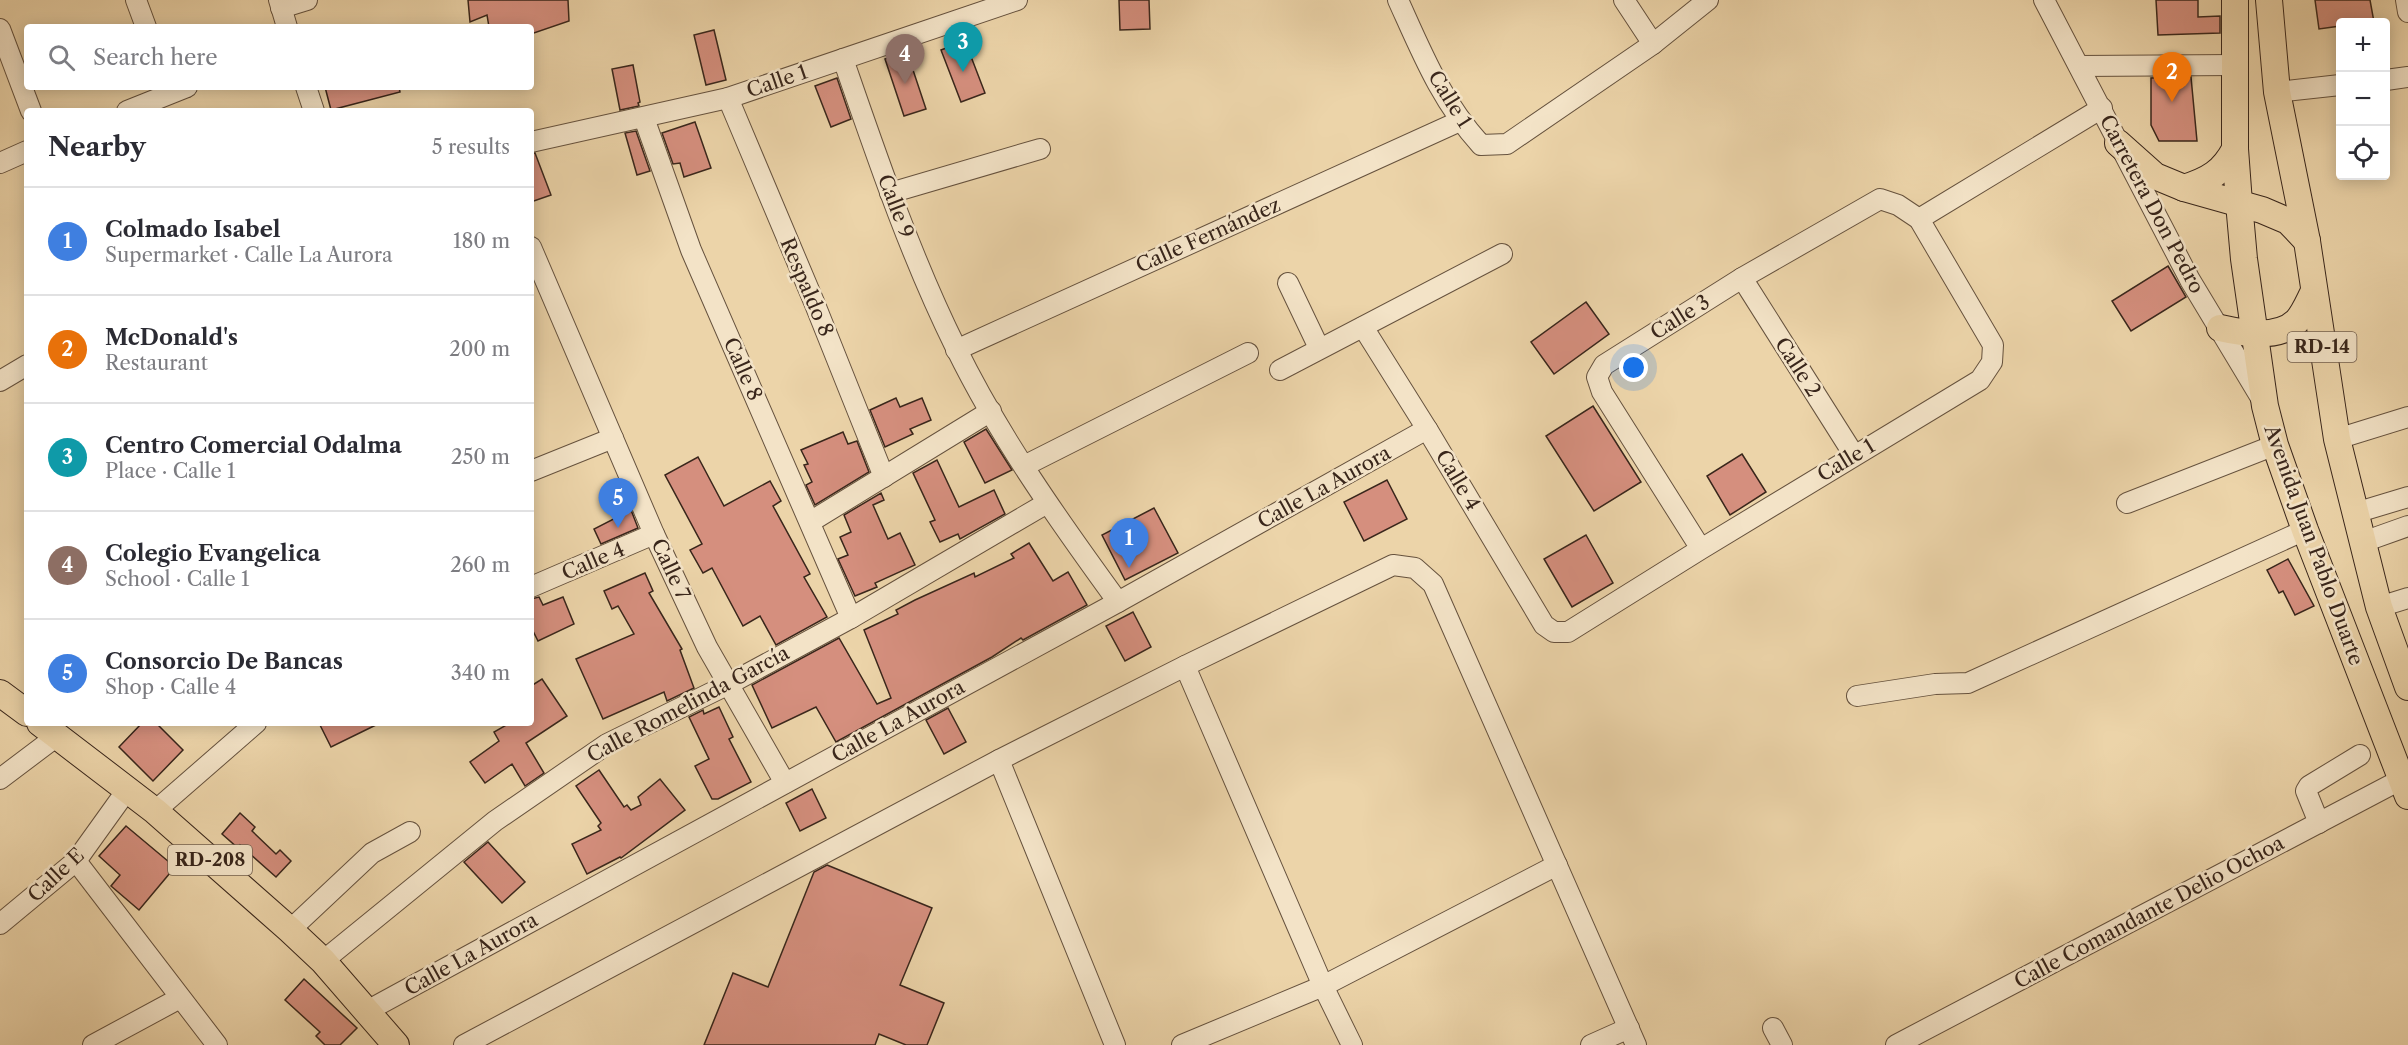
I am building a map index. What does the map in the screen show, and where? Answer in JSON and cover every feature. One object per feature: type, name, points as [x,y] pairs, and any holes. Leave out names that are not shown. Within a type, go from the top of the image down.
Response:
[{"type":"main road","name":"Avenida Juan Pablo Duarte","points":[[2235,0],[2235,149],[2244,259],[2265,406],[2275,445],[2305,530],[2405,788]]},
{"type":"main road","name":"Avenida Juan Pablo Duarte","points":[[2269,0],[2277,92],[2307,241],[2313,293],[2337,439],[2379,607],[2408,687]]},
{"type":"main road","points":[[2118,143],[2155,176],[2184,188],[2239,203],[2288,221],[2307,241]]},
{"type":"main road","points":[[2184,188],[2216,175],[2227,163],[2235,149]]},
{"type":"main road","points":[[2220,328],[2256,334],[2273,332],[2295,323],[2313,293]]},
{"type":"main road","points":[[0,693],[24,711]]},
{"type":"main road","name":"RD-208","points":[[48,730],[155,811],[290,930],[323,961],[396,1045]]},
{"type":"street","points":[[136,0],[145,24]]},
{"type":"street","points":[[283,12],[307,0]]},
{"type":"street","name":"Calle 1","points":[[534,141],[728,98],[1017,0]]},
{"type":"street","name":"Calle 1","points":[[1398,0],[1435,80],[1460,121],[1481,144],[1507,144],[1653,44],[1708,0]]},
{"type":"street","points":[[1624,0],[1653,44]]},
{"type":"street","name":"Carretera Don Pedro","points":[[2044,0],[2190,280],[2265,406]]},
{"type":"street","points":[[2406,0],[2408,12]]},
{"type":"street","points":[[0,29],[30,108]]},
{"type":"street","name":"Calle 9","points":[[843,59],[890,193],[927,286],[956,350],[991,411]]},
{"type":"street","points":[[2079,66],[2235,65]]},
{"type":"street","points":[[2390,79],[2408,77]]},
{"type":"street","points":[[2277,92],[2336,85]]},
{"type":"street","points":[[307,90],[313,108]]},
{"type":"street","points":[[133,108],[166,91]]},
{"type":"street","name":"Respaldo 8","points":[[728,98],[814,302],[884,477]]},
{"type":"street","points":[[1919,219],[2102,108]]},
{"type":"street","name":"Calle 8","points":[[644,118],[691,250],[851,618]]},
{"type":"street","name":"Calle Fernández","points":[[956,350],[1460,121]]},
{"type":"street","points":[[890,193],[1040,149]]},
{"type":"street","points":[[0,163],[24,152]]},
{"type":"street","name":"Calle 1","points":[[1554,632],[1568,632],[1980,380],[1992,362],[1993,345],[1919,219],[1898,205],[1880,199]]},
{"type":"street","name":"Calle 3","points":[[1701,549],[1602,392],[1597,377],[1604,365],[1742,278],[1880,199]]},
{"type":"street","name":"Calle 7","points":[[534,254],[654,534],[707,646],[785,783]]},
{"type":"street","points":[[1280,370],[1502,254]]},
{"type":"street","name":"Calle 2","points":[[1742,278],[1854,455]]},
{"type":"street","points":[[1288,283],[1319,348]]},
{"type":"street","name":"Calle 4","points":[[1363,327],[1544,625],[1554,632]]},
{"type":"street","points":[[1024,466],[1248,353]]},
{"type":"street","points":[[0,381],[24,367]]},
{"type":"street","points":[[810,522],[991,411],[1047,503],[1118,602]]},
{"type":"street","points":[[2337,439],[2408,417]]},
{"type":"street","name":"Calle La Aurora","points":[[368,1011],[1118,602],[1427,429]]},
{"type":"street","points":[[534,470],[613,438]]},
{"type":"street","points":[[2127,503],[2275,445]]},
{"type":"street","points":[[2355,513],[2408,497]]},
{"type":"street","name":"Calle Romelinda García","points":[[323,961],[495,821],[588,756],[851,618],[1047,503]]},
{"type":"street","points":[[2363,542],[2408,526]]},
{"type":"street","points":[[1857,696],[1935,684],[1968,683],[2305,530]]},
{"type":"street","name":"Calle 4","points":[[534,586],[654,534]]},
{"type":"street","points":[[464,1045],[999,760],[1185,666],[1394,565],[1415,568],[1433,584],[1632,1036],[1591,1045]]},
{"type":"street","points":[[2379,607],[2408,598]]},
{"type":"street","points":[[1185,666],[1323,986],[1352,1045]]},
{"type":"street","points":[[155,811],[253,726]]},
{"type":"street","points":[[0,779],[48,730]]},
{"type":"street","points":[[2319,823],[2306,791],[2309,786],[2360,755]]},
{"type":"street","points":[[999,760],[1115,1045]]},
{"type":"street","name":"Calle Comandante Delio Ochoa","points":[[1896,1045],[2319,823],[2405,788]]},
{"type":"street","name":"Calle E","points":[[0,924],[76,861],[127,790]]},
{"type":"street","points":[[290,930],[372,853],[410,832]]},
{"type":"street","points":[[76,861],[217,1045]]},
{"type":"street","points":[[1182,1045],[1323,986],[1557,865]]},
{"type":"street","points":[[93,1045],[180,998]]},
{"type":"building","points":[[468,0],[568,0],[569,21],[534,33],[534,24],[488,24],[487,15],[470,22]]},
{"type":"building","points":[[1119,0],[1149,0],[1150,29],[1120,30]]},
{"type":"building","points":[[2156,0],[2198,0],[2198,17],[2220,16],[2220,33],[2158,35]]},
{"type":"building","points":[[2315,0],[2370,0],[2373,18],[2336,18],[2336,27],[2319,29]]},
{"type":"building","points":[[714,30],[726,80],[706,85],[694,35]]},
{"type":"building","points":[[965,41],[985,93],[961,102],[941,50]]},
{"type":"building","points":[[907,52],[926,109],[904,116],[885,59]]},
{"type":"building","points":[[633,65],[639,106],[620,110],[612,69]]},
{"type":"building","points":[[2191,77],[2197,141],[2159,141],[2151,125],[2151,78]]},
{"type":"building","points":[[837,78],[851,119],[831,127],[815,86]]},
{"type":"building","points":[[326,90],[400,90],[400,92],[339,108],[330,108]]},
{"type":"building","points":[[695,122],[711,168],[684,177],[680,163],[673,164],[662,133]]},
{"type":"building","points":[[636,131],[650,171],[637,175],[625,133]]},
{"type":"building","points":[[534,153],[551,195],[534,201]]},
{"type":"building","points":[[2168,266],[2186,297],[2131,331],[2112,301]]},
{"type":"building","points":[[1586,302],[1609,334],[1554,374],[1531,342]]},
{"type":"building","points":[[896,398],[900,407],[922,398],[931,420],[910,429],[913,434],[885,447],[870,410]]},
{"type":"building","points":[[1593,406],[1641,482],[1594,511],[1546,436]]},
{"type":"building","points":[[986,429],[1012,470],[985,483],[964,442]]},
{"type":"building","points":[[843,432],[848,444],[857,441],[869,472],[815,505],[806,485],[812,482],[804,465],[808,464],[801,450]]},
{"type":"building","points":[[1742,454],[1766,492],[1730,515],[1707,476]]},
{"type":"building","points":[[698,457],[724,506],[770,481],[781,501],[773,506],[810,574],[804,577],[827,617],[776,645],[760,616],[743,626],[712,568],[703,573],[690,550],[702,544],[665,475]]},
{"type":"building","points":[[937,460],[959,507],[994,490],[1005,514],[960,539],[958,534],[940,542],[930,522],[935,520],[913,473]]},
{"type":"building","points":[[1387,480],[1407,519],[1364,541],[1344,502]]},
{"type":"building","points":[[881,493],[884,500],[873,505],[888,539],[900,533],[915,565],[875,583],[877,587],[855,596],[838,559],[848,555],[840,537],[851,532],[844,515]]},
{"type":"building","points":[[1154,508],[1178,553],[1125,580],[1102,535]]},
{"type":"building","points":[[631,510],[638,528],[601,544],[594,529]]},
{"type":"building","points":[[1586,535],[1613,583],[1572,607],[1544,559]]},
{"type":"building","points":[[1029,543],[1053,581],[1068,572],[1087,605],[1023,640],[1021,638],[992,657],[836,742],[816,707],[772,728],[752,685],[839,638],[877,704],[891,698],[864,630],[898,614],[896,610],[915,600],[974,573],[975,577],[1014,558],[1011,554]]},
{"type":"building","points":[[2288,559],[2314,606],[2295,615],[2283,591],[2279,593],[2267,570]]},
{"type":"building","points":[[645,573],[653,591],[649,593],[682,649],[680,650],[694,688],[667,701],[664,692],[603,719],[576,659],[634,634],[618,606],[612,609],[604,591]]},
{"type":"building","points":[[539,597],[543,605],[563,597],[574,624],[538,641],[534,633],[534,598]]},
{"type":"building","points":[[1133,612],[1151,647],[1125,661],[1106,626]]},
{"type":"building","points":[[542,679],[567,716],[526,743],[544,773],[525,786],[512,764],[485,783],[470,762],[499,741],[494,732],[505,726],[534,726],[534,684]]},
{"type":"building","points":[[719,707],[733,737],[729,739],[751,782],[718,799],[712,799],[695,766],[709,759],[689,717],[703,710],[704,714]]},
{"type":"building","points":[[948,708],[966,742],[944,754],[926,720]]},
{"type":"building","points":[[139,726],[159,726],[183,750],[153,781],[119,747]]},
{"type":"building","points":[[320,726],[374,726],[331,747]]},
{"type":"building","points":[[599,770],[624,807],[627,805],[631,810],[641,805],[638,797],[660,779],[685,810],[621,858],[587,874],[572,844],[601,830],[598,826],[601,823],[576,786]]},
{"type":"building","points":[[812,789],[826,818],[800,831],[786,803]]},
{"type":"building","points":[[240,813],[255,827],[252,831],[276,854],[280,850],[291,861],[276,877],[240,845],[238,848],[222,834]]},
{"type":"building","points":[[126,826],[175,867],[139,910],[111,886],[120,875],[99,856]]},
{"type":"building","points":[[488,842],[525,882],[502,903],[464,862]]},
{"type":"building","points":[[827,865],[932,908],[900,985],[944,1003],[927,1045],[906,1045],[879,1034],[875,1045],[704,1045],[733,973],[768,987],[814,872]]},
{"type":"building","points":[[304,979],[357,1028],[340,1045],[325,1045],[316,1036],[320,1032],[285,1000]]},
{"type":"place","name":"Centro Comercial Odalma","points":[[963,72]]},
{"type":"place","name":"Colegio Evangelica","points":[[905,84]]},
{"type":"place","name":"McDonald's","points":[[2172,102]]},
{"type":"place","name":"Consorcio De Bancas","points":[[618,528]]},
{"type":"place","name":"Colmado Isabel","points":[[1129,568]]}]
